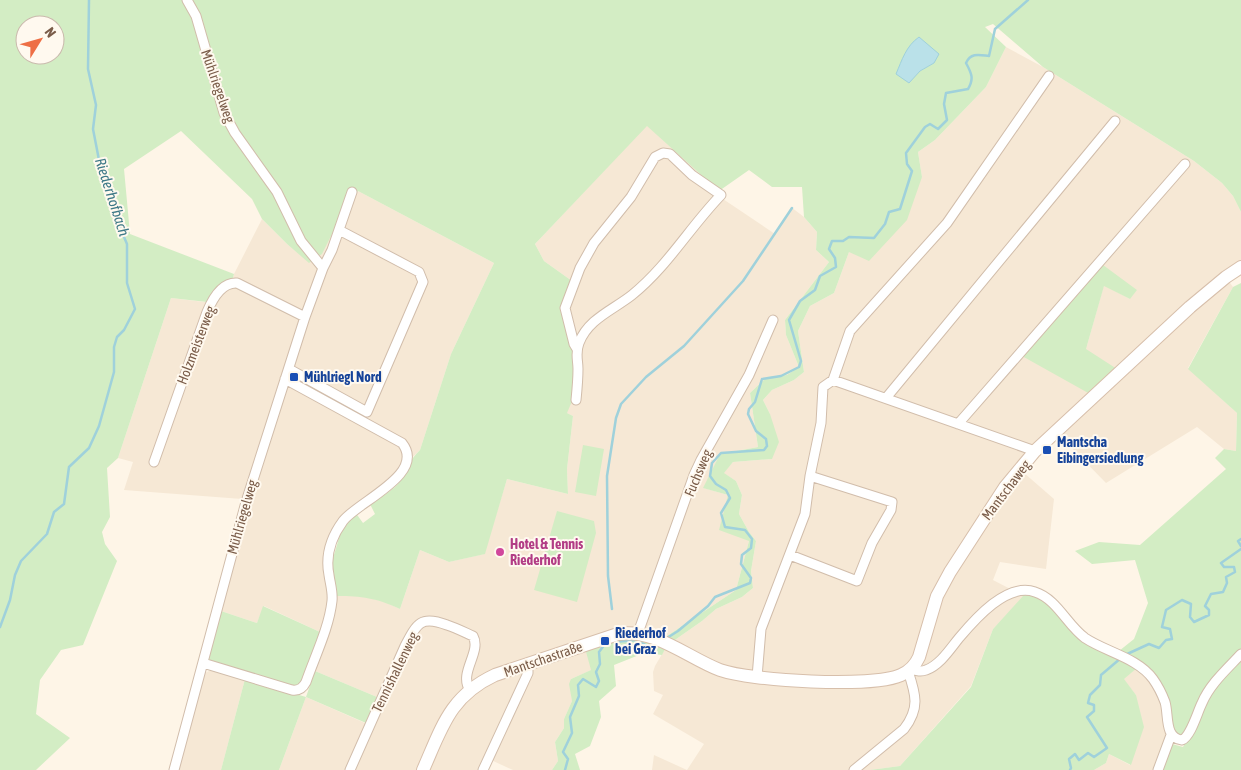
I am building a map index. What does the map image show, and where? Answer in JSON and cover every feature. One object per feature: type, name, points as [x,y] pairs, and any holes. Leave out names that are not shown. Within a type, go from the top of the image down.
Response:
[{"type":"street","name":"Mühlriegelweg","points":[[187,0],[196,16],[224,113],[235,133],[277,192],[301,241],[323,268]]},
{"type":"street","points":[[757,676],[761,629],[805,514],[810,476],[821,423],[823,387],[833,380],[850,330],[948,223],[1049,76]]},
{"type":"street","points":[[886,398],[1115,121]]},
{"type":"street","points":[[576,400],[578,368],[576,355],[584,333],[612,308],[632,295],[666,262],[721,196],[692,175],[670,154],[663,153],[655,157],[631,197],[594,243],[584,259],[565,308],[577,349]]},
{"type":"street","points":[[958,424],[1185,164]]},
{"type":"street","name":"Mühlriegelweg","points":[[174,770],[246,502],[305,317],[323,268],[332,250],[352,192]]},
{"type":"street","points":[[289,369],[368,412],[423,282],[419,272],[339,230]]},
{"type":"street","name":"Mantschaweg","points":[[910,670],[919,657],[937,596],[950,572],[1005,487],[1035,451],[1190,307],[1241,267]]},
{"type":"street","name":"Holzmeisterweg","points":[[154,462],[207,312],[221,290],[230,283],[237,283],[305,317]]},
{"type":"street","name":"Fuchsweg","points":[[638,633],[694,475],[749,375],[773,320]]},
{"type":"street","points":[[203,662],[292,690],[296,691],[302,688],[306,682],[329,614],[332,591],[327,562],[336,531],[352,511],[390,485],[406,462],[407,453],[402,443],[285,379]]},
{"type":"street","points":[[833,380],[1035,451]]},
{"type":"street","points":[[790,555],[858,580],[872,543],[891,510],[892,502],[810,476]]},
{"type":"street","points":[[854,770],[904,728],[910,720],[915,710],[916,702],[910,670],[919,671],[932,668],[985,610],[1004,596],[1022,590],[1035,591],[1042,595],[1053,604],[1080,634],[1145,671],[1156,683],[1165,704],[1168,725],[1172,735],[1179,740],[1186,738],[1206,694],[1221,674],[1241,654]]},
{"type":"street","name":"Tennishallenweg","points":[[350,770],[405,646],[411,634],[420,623],[426,620],[435,620],[473,636],[475,643],[466,677],[466,683],[470,690]]},
{"type":"street","name":"Mantschastraße","points":[[423,770],[448,714],[470,690],[496,675],[618,634],[638,633],[720,670],[735,674],[853,682],[893,678],[910,670]]},
{"type":"street","points":[[483,770],[528,673],[528,664]]},
{"type":"street","points":[[1158,770],[1172,735]]},
{"type":"shaded area","points":[[1006,47],[1043,67],[1194,161],[1222,183],[1233,196],[1241,212],[1241,262],[1223,273],[1233,287],[1188,368],[1237,413],[1236,451],[1224,449],[1197,427],[1106,483],[1059,435],[1016,466],[1054,499],[1046,569],[1000,562],[993,580],[1024,596],[993,629],[971,686],[900,766],[870,770],[687,770],[704,744],[653,714],[663,695],[654,691],[653,672],[665,649],[672,642],[716,609],[742,597],[753,588],[751,571],[756,541],[739,514],[742,495],[736,481],[723,473],[733,462],[772,459],[770,414],[763,400],[772,390],[794,380],[804,372],[798,331],[810,306],[834,293],[849,252],[922,177],[918,152],[935,140],[986,87]],"holes":[[[1103,265],[1130,299],[1104,285],[1086,349]]]},
{"type":"shaded area","points":[[647,125],[719,191],[723,199],[775,234],[791,207],[804,217],[817,232],[816,250],[829,262],[785,320],[786,335],[799,367],[787,375],[767,377],[750,393],[758,447],[720,454],[704,488],[728,495],[749,541],[736,590],[664,638],[571,679],[572,701],[564,719],[564,728],[555,742],[558,761],[552,770],[513,770],[491,760],[486,770],[279,770],[306,697],[365,723],[377,697],[315,671],[337,596],[362,596],[385,602],[400,609],[420,550],[449,562],[484,554],[507,479],[568,494],[567,469],[573,416],[567,413],[564,314],[572,281],[544,261],[535,244]]},
{"type":"shaded area","points":[[358,191],[494,263],[451,354],[420,450],[375,493],[350,508],[334,530],[326,613],[320,632],[264,606],[257,623],[221,611],[251,498],[242,499],[124,490],[133,462],[118,458],[171,298],[204,302],[230,288],[234,274],[262,219],[287,244],[309,262],[336,228]]},
{"type":"shaded area","points":[[1137,668],[1144,672],[1160,693],[1166,728],[1165,741],[1172,744],[1163,770],[1094,770],[1106,763],[1109,754],[1130,765],[1136,695],[1123,679]]},
{"type":"shaded area","points":[[211,670],[245,679],[221,770],[178,770],[203,674]]},
{"type":"shaded area","points":[[654,755],[687,770],[652,770]]},
{"type":"green space","points":[[0,0],[1241,0],[1241,212],[1233,196],[1222,183],[1194,161],[1043,67],[993,24],[985,27],[1006,47],[986,87],[935,140],[918,152],[922,177],[907,220],[869,261],[849,252],[834,293],[810,306],[798,331],[804,372],[794,380],[772,390],[763,400],[770,414],[779,442],[772,459],[733,462],[724,473],[736,481],[742,495],[739,514],[756,541],[751,571],[753,588],[742,597],[716,609],[672,642],[664,638],[736,590],[749,541],[719,530],[728,495],[703,488],[720,454],[758,447],[750,393],[767,377],[787,375],[799,367],[786,335],[785,320],[829,262],[816,250],[817,232],[804,217],[802,187],[772,187],[749,170],[719,191],[647,126],[535,244],[544,261],[572,281],[564,304],[572,345],[575,394],[567,413],[573,416],[567,469],[568,494],[507,479],[485,554],[449,562],[420,550],[400,609],[369,598],[337,596],[331,565],[342,528],[355,512],[363,523],[375,514],[370,504],[387,494],[398,484],[420,450],[451,354],[494,263],[358,191],[322,254],[309,263],[262,219],[252,199],[181,131],[124,169],[130,234],[234,274],[230,288],[207,302],[171,298],[118,458],[107,468],[110,517],[102,532],[105,544],[117,561],[83,645],[61,650],[40,680],[36,714],[70,738],[36,770],[0,770]],"holes":[[[918,37],[934,63],[920,71],[909,82]]]},
{"type":"green space","points":[[1103,265],[1137,290],[1130,299],[1104,286],[1086,349],[1117,369],[1090,394],[1022,356],[1099,266]]},
{"type":"green space","points":[[1241,283],[1241,770],[1163,770],[1172,744],[1183,747],[1207,704],[1199,703],[1187,732],[1181,735],[1175,733],[1167,699],[1160,681],[1149,669],[1119,651],[1134,639],[1148,603],[1135,560],[1092,564],[1075,551],[1099,542],[1140,545],[1226,469],[1215,458],[1224,449],[1236,451],[1237,413],[1188,369],[1233,287]]},
{"type":"green space","points":[[583,445],[604,449],[596,496],[575,492]]},
{"type":"green space","points":[[557,511],[594,521],[596,533],[577,602],[534,590]]},
{"type":"green space","points":[[1019,594],[1030,594],[1042,598],[1102,651],[1137,668],[1124,679],[1136,695],[1144,727],[1131,765],[1109,754],[1106,763],[1094,770],[870,770],[900,766],[971,687],[993,629],[1023,596]]},
{"type":"green space","points":[[263,606],[320,632],[303,680],[296,687],[207,659],[221,611],[257,623]]},
{"type":"green space","points":[[629,635],[665,649],[662,655],[644,653],[614,665],[616,686],[599,701],[601,717],[590,746],[575,754],[580,770],[552,770],[558,761],[555,742],[564,728],[564,719],[572,701],[569,684],[571,679],[591,670],[585,648]]},
{"type":"green space","points":[[315,671],[377,697],[366,723],[306,697]]},
{"type":"green space","points":[[245,679],[306,697],[279,770],[221,770]]},
{"type":"water","points":[[919,37],[939,54],[934,63],[920,71],[909,83],[896,74],[908,49]]},
{"type":"waterway","name":"Riederhofbach","points":[[0,627],[21,561],[47,534],[54,512],[64,504],[69,467],[89,448],[99,426],[114,372],[114,347],[117,337],[124,330],[135,309],[127,283],[127,244],[121,230],[120,213],[99,160],[93,129],[96,105],[88,69],[89,0]]},
{"type":"waterway","points":[[667,638],[708,606],[715,597],[750,583],[751,578],[741,564],[742,555],[751,548],[752,539],[745,530],[725,527],[721,513],[730,498],[726,490],[716,484],[710,476],[712,463],[721,453],[764,450],[767,446],[766,439],[756,431],[748,414],[749,409],[755,402],[762,379],[781,376],[799,367],[801,361],[789,320],[800,301],[815,290],[820,276],[836,267],[835,258],[829,249],[832,241],[843,241],[849,237],[874,238],[885,224],[889,212],[900,209],[912,171],[907,164],[906,153],[925,127],[930,124],[938,129],[947,120],[944,104],[946,93],[968,89],[972,79],[966,63],[970,57],[976,55],[989,56],[995,29],[1028,0]]},
{"type":"waterway","points":[[612,609],[608,576],[607,476],[616,418],[621,404],[646,377],[684,346],[743,281],[792,208]]},
{"type":"waterway","points":[[1241,539],[1238,541],[1241,546]]},
{"type":"waterway","points":[[1125,655],[1149,644],[1159,648],[1166,640],[1172,639],[1170,629],[1162,627],[1166,610],[1182,600],[1191,604],[1190,617],[1194,622],[1209,615],[1209,610],[1205,606],[1211,594],[1223,592],[1227,583],[1226,577],[1235,572],[1234,567],[1224,567],[1221,563],[1241,549]]},
{"type":"waterway","points":[[613,642],[638,640],[650,648],[658,643]]},
{"type":"waterway","points":[[565,770],[568,759],[563,752],[572,733],[570,717],[579,696],[578,685],[583,679],[596,687],[599,681],[596,672],[600,664],[599,652],[605,644]]},
{"type":"waterway","points":[[1070,770],[1069,759],[1075,754],[1079,760],[1088,753],[1094,757],[1107,748],[1087,717],[1094,711],[1094,705],[1088,703],[1090,695],[1100,685],[1101,675],[1121,658]]},
{"type":"place","name":"Mühlriegl Nord","points":[[294,377]]},
{"type":"place","name":"Mantscha Eibingersiedlung","points":[[1047,450]]},
{"type":"place","name":"Hotel & Tennis Riederhof","points":[[500,552]]},
{"type":"place","name":"Riederhof bei Graz","points":[[605,641]]}]
